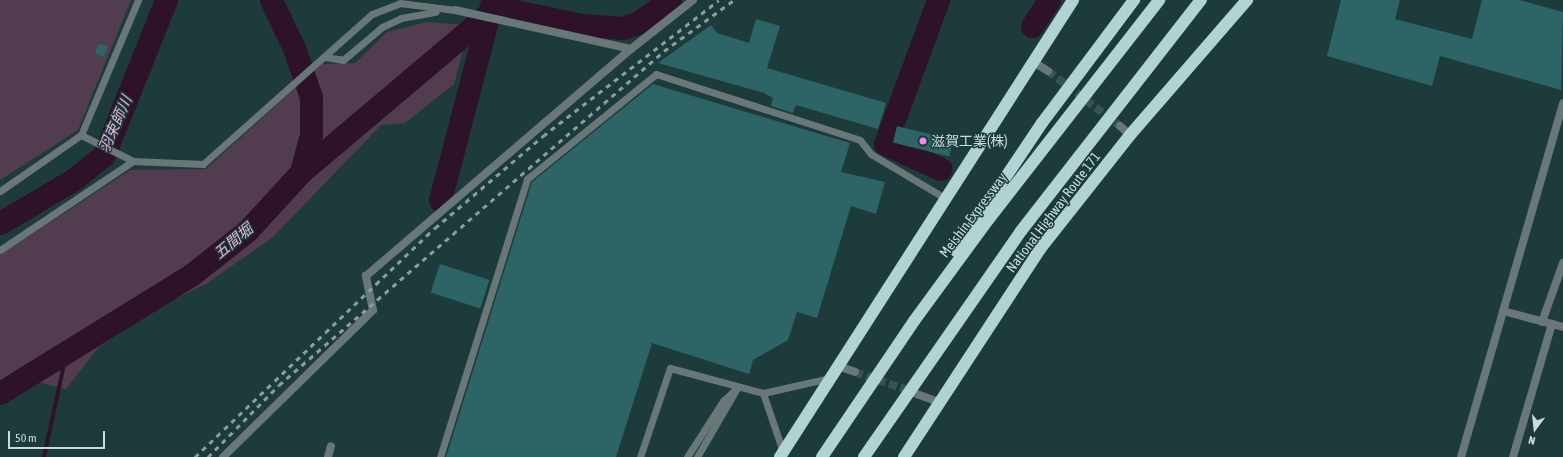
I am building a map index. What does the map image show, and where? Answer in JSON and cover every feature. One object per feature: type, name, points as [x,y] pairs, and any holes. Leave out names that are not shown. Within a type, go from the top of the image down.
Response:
[{"type":"highway","points":[[781,455],[1032,61],[1073,0]]},
{"type":"highway","name":"Meishin Expressway","points":[[822,457],[989,200],[1134,0]]},
{"type":"highway","name":"Meishin Expressway","points":[[822,457],[914,321],[1159,0]]},
{"type":"highway","points":[[864,457],[1025,225],[1201,0]]},
{"type":"highway","name":"National Highway Route 171","points":[[904,457],[1040,249],[1130,135],[1247,0]]},
{"type":"street","points":[[223,457],[373,310],[366,276],[631,49],[693,0]]},
{"type":"street","points":[[455,10],[631,49]]},
{"type":"street","points":[[1032,61],[1048,72]]},
{"type":"street","points":[[1461,457],[1503,311],[1560,125],[1563,103]]},
{"type":"street","points":[[1120,126],[1130,135]]},
{"type":"street","points":[[1542,322],[1563,263]]},
{"type":"street","points":[[1503,311],[1563,327]]},
{"type":"street","points":[[1513,457],[1552,324]]},
{"type":"street","points":[[838,366],[855,372]]},
{"type":"street","points":[[914,392],[939,402]]},
{"type":"street","points":[[328,457],[332,446]]},
{"type":"lane","points":[[0,191],[81,135],[138,0]]},
{"type":"lane","points":[[81,135],[133,161],[203,164],[295,82],[383,8],[400,3],[445,10],[455,10]]},
{"type":"lane","points":[[325,57],[343,60],[382,27],[401,18],[445,10]]},
{"type":"lane","points":[[440,457],[527,179],[656,74],[860,140],[871,154],[945,198]]},
{"type":"lane","points":[[0,250],[133,161]]},
{"type":"lane","points":[[640,457],[670,368],[737,388],[763,393],[831,378]]},
{"type":"lane","points":[[687,457],[723,401],[737,388]]},
{"type":"lane","points":[[697,457],[737,388]]},
{"type":"lane","points":[[763,393],[781,455]]},
{"type":"shaded area","points":[[0,0],[131,0],[78,130],[0,180]]},
{"type":"shaded area","points":[[426,22],[470,25],[454,84],[405,123],[381,125],[273,237],[206,284],[158,307],[98,348],[66,389],[38,382],[0,405],[0,255],[130,170],[206,169],[322,64],[355,63],[387,32]]},
{"type":"building","points":[[1341,0],[1400,0],[1395,19],[1472,39],[1482,0],[1519,0],[1563,12],[1561,90],[1440,56],[1432,86],[1327,56]]},
{"type":"building","points":[[756,19],[780,26],[767,68],[886,103],[878,129],[796,105],[793,113],[771,106],[773,98],[764,93],[658,63],[711,25],[717,33],[749,43]]},
{"type":"building","points":[[98,44],[108,46],[104,57],[95,54]]},
{"type":"building","points":[[653,84],[850,143],[841,172],[885,182],[876,214],[851,206],[817,318],[797,312],[788,340],[753,360],[749,374],[652,343],[616,457],[446,457],[532,182]]},
{"type":"building","name":"滋賀工業(株)","points":[[897,126],[953,140],[949,157],[893,142]]},
{"type":"building","points":[[440,264],[489,280],[480,309],[431,293]]},
{"type":"waterway","name":"羽束師川","points":[[0,223],[74,179],[104,155],[166,0]]},
{"type":"waterway","name":"五間堀","points":[[0,393],[191,275],[247,231],[301,172],[311,135],[311,97],[294,48],[271,0]]},
{"type":"waterway","points":[[440,200],[491,6],[582,25],[622,28],[637,23],[670,0]]},
{"type":"waterway","points":[[938,0],[885,144],[941,169]]},
{"type":"waterway","points":[[1032,26],[1049,0]]},
{"type":"waterway","points":[[301,172],[489,13]]},
{"type":"waterway","points":[[44,457],[66,355]]},
{"type":"tunnel","points":[[1048,71],[1120,126]]},
{"type":"tunnel","points":[[855,372],[913,392]]},
{"type":"railway","points":[[195,457],[435,228],[543,136],[719,0]]},
{"type":"railway","points":[[208,457],[279,385],[664,51],[734,0]]},
{"type":"place","name":"滋賀工業(株)","points":[[923,141]]}]
